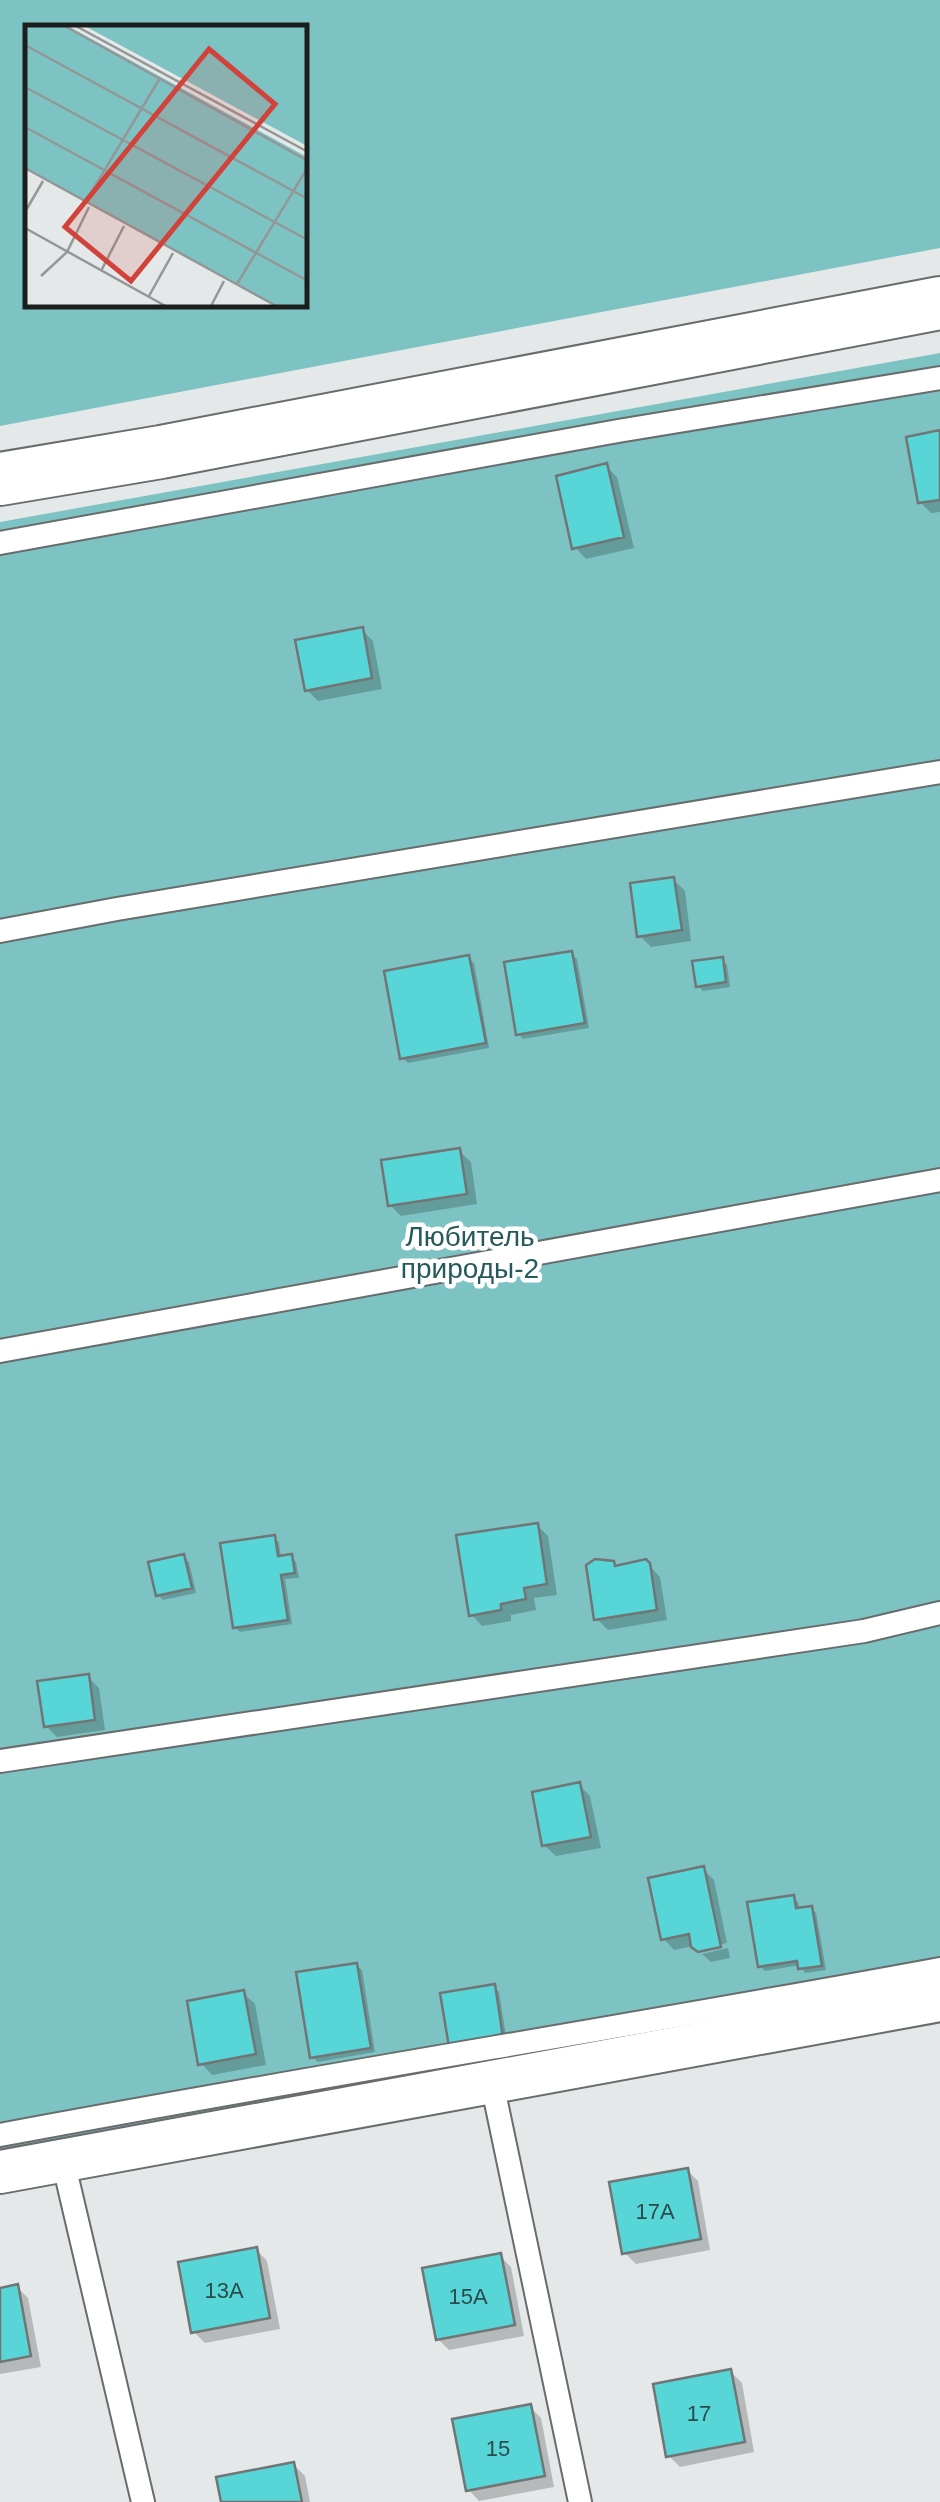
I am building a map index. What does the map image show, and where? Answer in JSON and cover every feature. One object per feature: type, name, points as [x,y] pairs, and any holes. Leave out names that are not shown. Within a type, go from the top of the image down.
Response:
[{"type":"street","points":[[0,479],[161,452],[940,303]]},
{"type":"street","points":[[0,2172],[940,2000]]},
{"type":"lane","points":[[0,543],[580,438],[940,378]]},
{"type":"lane","points":[[0,930],[940,772]]},
{"type":"lane","points":[[0,1351],[940,1180]]},
{"type":"lane","points":[[0,1761],[864,1631],[940,1613]]},
{"type":"lane","points":[[0,2135],[940,1969]]},
{"type":"lane","points":[[492,2084],[580,2502]]},
{"type":"lane","points":[[63,2161],[143,2502]]},
{"type":"green space","points":[[0,0],[940,0],[940,248],[0,426]]},
{"type":"green space","name":"Любитель природы-2","points":[[940,353],[940,1981],[0,2153],[0,522]]},
{"type":"building","points":[[940,430],[940,500],[918,503],[906,437]]},
{"type":"building","points":[[607,463],[624,537],[572,549],[556,476]]},
{"type":"building","points":[[363,627],[372,678],[305,691],[295,640]]},
{"type":"building","points":[[674,877],[682,930],[637,937],[630,883]]},
{"type":"building","points":[[572,951],[585,1023],[516,1035],[504,962]]},
{"type":"building","points":[[469,955],[486,1043],[400,1059],[384,971]]},
{"type":"building","points":[[723,957],[726,982],[696,987],[692,961]]},
{"type":"building","points":[[460,1148],[467,1194],[388,1206],[381,1160]]},
{"type":"building","points":[[538,1523],[547,1584],[524,1588],[526,1599],[501,1604],[501,1610],[469,1616],[456,1535]]},
{"type":"building","points":[[275,1535],[278,1556],[292,1554],[295,1573],[281,1575],[288,1620],[233,1628],[220,1543]]},
{"type":"building","points":[[184,1554],[192,1588],[156,1596],[148,1562]]},
{"type":"building","points":[[595,1559],[614,1561],[615,1566],[646,1559],[650,1563],[657,1610],[594,1620],[586,1565]]},
{"type":"building","points":[[89,1674],[95,1720],[44,1727],[37,1681]]},
{"type":"building","points":[[580,1782],[591,1837],[542,1846],[532,1792]]},
{"type":"building","points":[[704,1866],[721,1947],[698,1952],[691,1947],[689,1934],[661,1940],[648,1878]]},
{"type":"building","points":[[794,1895],[796,1908],[812,1906],[822,1966],[798,1969],[797,1961],[758,1967],[747,1902]]},
{"type":"building","points":[[357,1963],[371,2048],[310,2058],[296,1972]]},
{"type":"building","points":[[495,1984],[503,2038],[449,2047],[440,1993]]},
{"type":"building","points":[[244,1990],[256,2054],[198,2065],[187,2001]]},
{"type":"building","points":[[688,2168],[701,2239],[622,2254],[609,2182]]},
{"type":"building","points":[[257,2247],[270,2318],[191,2333],[178,2262]]},
{"type":"building","points":[[501,2253],[515,2325],[436,2340],[422,2268]]},
{"type":"building","points":[[18,2284],[31,2356],[0,2362],[0,2288]]},
{"type":"building","points":[[731,2369],[745,2442],[666,2457],[653,2384]]},
{"type":"building","points":[[531,2404],[545,2476],[466,2491],[452,2419]]},
{"type":"building","points":[[294,2462],[302,2502],[221,2502],[216,2477]]}]
